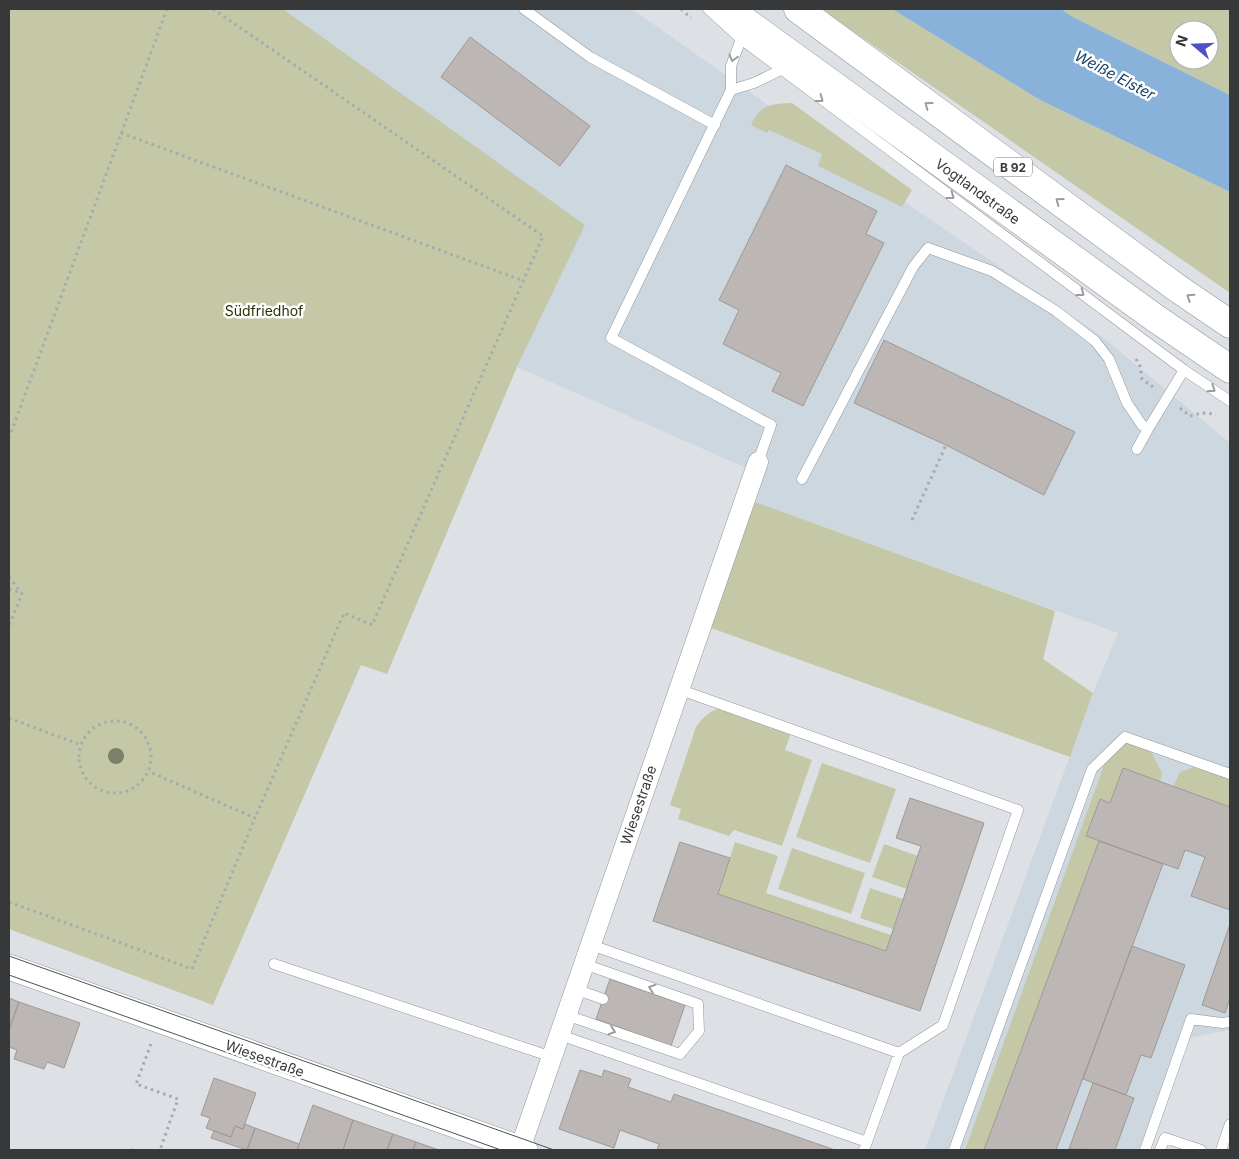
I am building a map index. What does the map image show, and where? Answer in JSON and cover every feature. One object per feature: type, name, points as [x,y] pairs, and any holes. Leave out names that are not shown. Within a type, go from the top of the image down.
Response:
[{"type":"main road","name":"Vogtlandstraße","points":[[728,9],[1230,370]]},
{"type":"main road","name":"B 92","points":[[798,9],[1177,288],[1230,324]]},
{"type":"street","name":"Wiesestraße","points":[[9,967],[523,1150],[566,1015],[758,462]]},
{"type":"lane","points":[[524,9],[590,57],[715,125]]},
{"type":"lane","points":[[708,9],[741,40],[1184,370],[1230,401]]},
{"type":"lane","points":[[741,40],[731,66],[731,90],[611,338],[771,425],[758,462]]},
{"type":"lane","points":[[731,90],[754,83],[781,70]]},
{"type":"lane","points":[[802,479],[913,267],[928,248],[992,270],[1056,311],[1095,341],[1109,359],[1127,403],[1142,425],[1148,429]]},
{"type":"lane","points":[[1137,449],[1184,370]]},
{"type":"lane","points":[[560,1035],[865,1146],[899,1053],[943,1025],[1018,810],[678,688]]},
{"type":"lane","points":[[954,1150],[1092,769],[1125,737],[1230,774]]},
{"type":"lane","points":[[591,944],[899,1053]]},
{"type":"lane","points":[[274,964],[552,1057]]},
{"type":"lane","points":[[566,1015],[680,1054],[699,1031],[698,1004],[584,964]]},
{"type":"lane","points":[[575,989],[603,999]]},
{"type":"lane","points":[[1144,1150],[1191,1019],[1222,1023],[1230,1022]]},
{"type":"lane","points":[[1221,1150],[1230,1124]]},
{"type":"lane","points":[[1160,1150],[1165,1138],[1202,1150]]},
{"type":"path","points":[[9,438],[166,9]]},
{"type":"path","points":[[9,902],[192,969],[344,613],[372,625],[543,236],[213,9]]},
{"type":"path","points":[[121,132],[524,281]]},
{"type":"path","points":[[912,520],[946,444]]},
{"type":"path","points":[[9,577],[22,594]]},
{"type":"path","points":[[9,589],[22,594]]},
{"type":"path","points":[[9,626],[22,594]]},
{"type":"path","points":[[9,718],[81,744]]},
{"type":"path","points":[[120,721],[134,726],[148,740],[151,754],[150,772],[135,787],[120,793],[99,790],[84,777],[79,762],[81,744],[92,730],[107,722],[120,721]]},
{"type":"path","points":[[150,772],[255,818]]},
{"type":"path","points":[[160,1021],[136,1084],[178,1099],[160,1150]]},
{"type":"shaded area","points":[[283,9],[632,9],[912,207],[1100,335],[1230,443],[1230,1030],[1189,1038],[1150,1150],[925,1150],[1093,693],[1118,633],[747,499],[753,471],[517,367],[584,225]]},
{"type":"green space","name":"Südfriedhof","points":[[9,9],[283,9],[585,225],[517,367],[387,674],[361,665],[213,1005],[9,929]]},
{"type":"green space","points":[[821,9],[892,9],[1040,100],[1230,192],[1230,293]]},
{"type":"green space","points":[[1061,9],[1230,9],[1230,95],[1180,70],[1219,70],[1219,20],[1169,20],[1169,65],[1073,17]]},
{"type":"green space","points":[[792,103],[912,190],[902,207],[818,166],[822,154],[769,130],[767,133],[751,125],[759,113],[767,106]]},
{"type":"green space","points":[[747,499],[1055,611],[1043,659],[1093,693],[1070,757],[700,624]]},
{"type":"green space","points":[[726,706],[792,730],[785,750],[812,760],[782,846],[734,830],[729,836],[678,819],[681,809],[670,805],[696,727],[709,714]]},
{"type":"green space","points":[[1125,737],[1148,745],[1162,773],[1160,782],[1123,768],[1110,803],[1100,799],[1086,836],[1099,841],[984,1150],[965,1150],[1108,754]]},
{"type":"green space","points":[[822,763],[896,789],[870,863],[796,837]]},
{"type":"green space","points":[[1203,764],[1230,774],[1230,807],[1173,787],[1180,772]]},
{"type":"green space","points":[[735,842],[778,856],[766,893],[891,935],[886,951],[718,894]]},
{"type":"green space","points":[[884,844],[918,856],[907,889],[872,877]]},
{"type":"green space","points":[[792,848],[865,873],[851,914],[778,889]]},
{"type":"green space","points":[[870,888],[903,899],[893,929],[860,918]]},
{"type":"water","name":"Weiße Elster","points":[[892,9],[1061,9],[1073,17],[1169,65],[1169,70],[1180,70],[1230,95],[1230,192],[1040,100]]},
{"type":"building","points":[[470,37],[590,126],[560,166],[441,77]]},
{"type":"building","points":[[786,165],[877,211],[866,234],[884,243],[803,406],[772,391],[781,373],[723,344],[739,310],[719,300]]},
{"type":"building","points":[[884,340],[1075,432],[1044,495],[946,445],[854,403]]},
{"type":"building","points":[[1123,768],[1230,807],[1230,910],[1191,896],[1205,857],[1185,850],[1178,869],[1086,836],[1100,799],[1110,803]]},
{"type":"building","points":[[910,798],[984,823],[920,1011],[653,921],[680,842],[730,858],[718,894],[886,951],[921,846],[896,838]]},
{"type":"building","points":[[1099,841],[1163,864],[1056,1150],[984,1150]]},
{"type":"building","points":[[1230,924],[1230,998],[1225,1013],[1202,1005]]},
{"type":"building","points":[[1132,946],[1185,965],[1151,1058],[1141,1055],[1126,1095],[1083,1079]]},
{"type":"building","points":[[610,979],[685,1005],[671,1046],[596,1019]]},
{"type":"building","points":[[9,998],[19,1002],[9,1030]]},
{"type":"building","points":[[19,1002],[80,1023],[64,1068],[47,1062],[44,1069],[14,1059],[17,1050],[9,1047],[9,1030]]},
{"type":"building","points":[[580,1070],[602,1077],[604,1070],[631,1079],[628,1087],[671,1102],[674,1094],[835,1150],[657,1150],[659,1144],[620,1130],[614,1148],[559,1129]]},
{"type":"building","points":[[214,1078],[256,1093],[243,1129],[235,1126],[231,1137],[206,1128],[210,1118],[201,1115]]},
{"type":"building","points":[[1093,1083],[1134,1098],[1115,1150],[1069,1149]]},
{"type":"building","points":[[313,1105],[353,1120],[343,1150],[297,1150]]},
{"type":"building","points":[[353,1120],[393,1134],[387,1150],[343,1150]]},
{"type":"building","points":[[245,1124],[255,1128],[247,1150],[211,1138],[214,1131],[231,1137],[235,1126],[243,1129]]},
{"type":"building","points":[[255,1128],[299,1144],[297,1150],[247,1150]]},
{"type":"building","points":[[393,1134],[416,1142],[413,1150],[387,1150]]},
{"type":"building","points":[[416,1142],[439,1150],[413,1150]]},
{"type":"tram line","points":[[9,956],[554,1150]]},
{"type":"tram line","points":[[9,975],[501,1150]]}]
